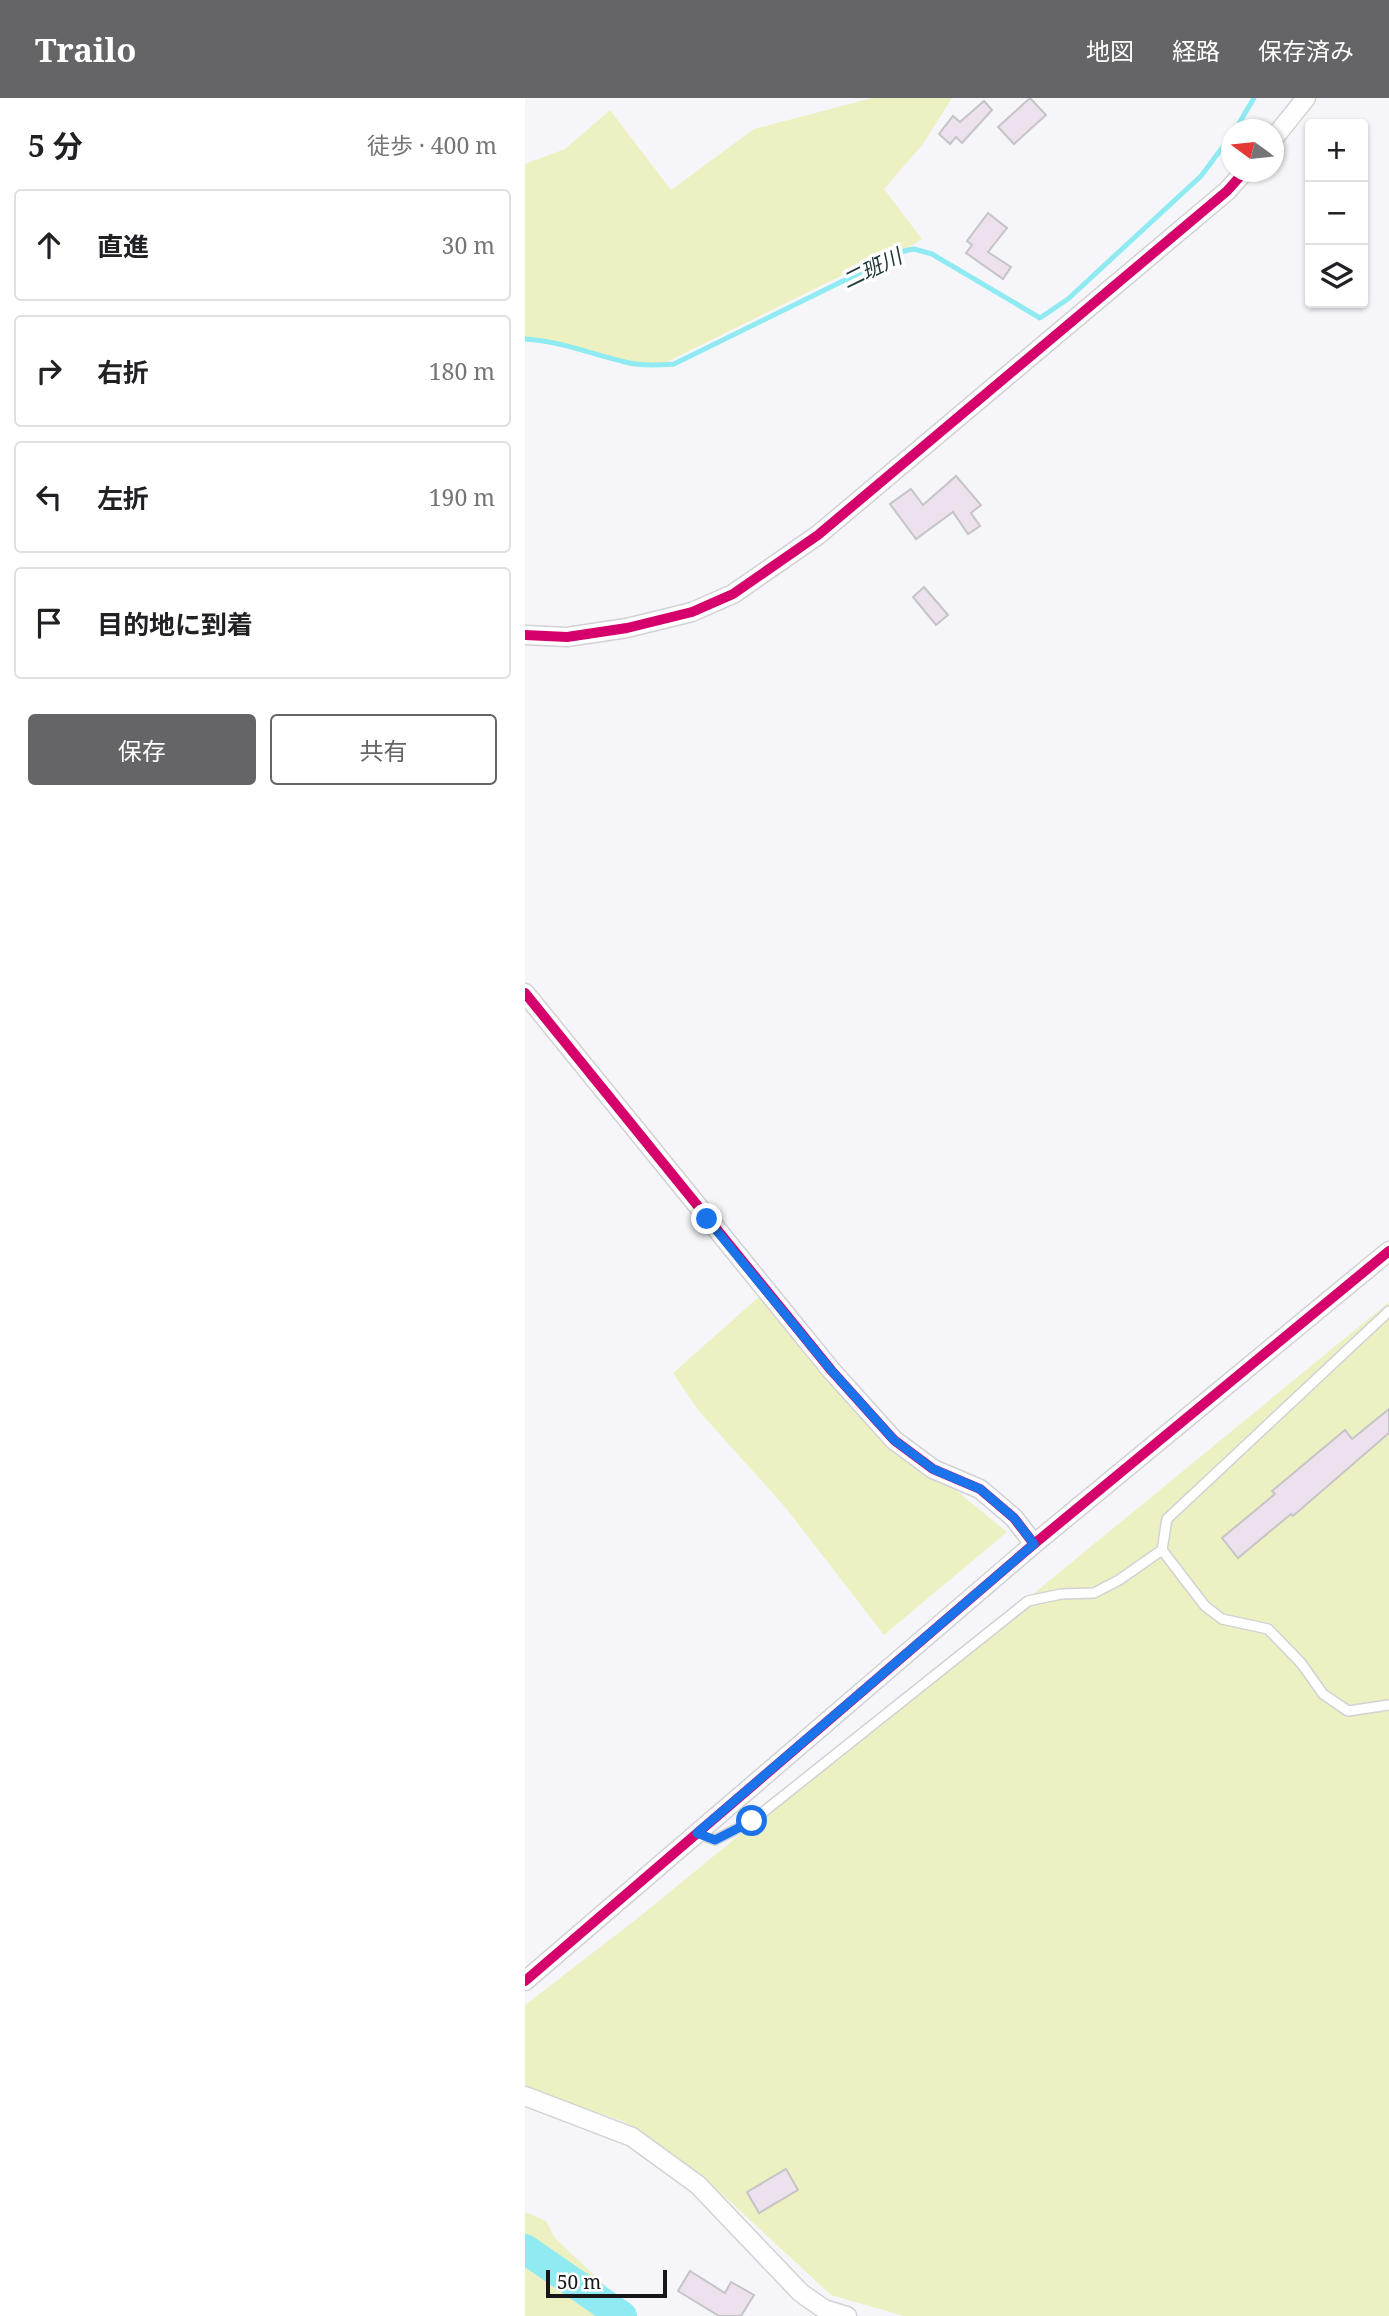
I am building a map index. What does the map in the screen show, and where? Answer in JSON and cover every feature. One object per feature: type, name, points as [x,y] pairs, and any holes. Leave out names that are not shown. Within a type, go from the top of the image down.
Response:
[{"type":"street","points":[[1284,125],[1306,98]]},
{"type":"street","points":[[525,635],[567,638],[627,628],[692,612],[733,594],[818,535],[1235,182]]},
{"type":"street","points":[[525,993],[814,1348],[894,1440],[933,1469],[980,1489],[1014,1518],[1034,1544]]},
{"type":"street","points":[[525,1981],[1034,1544],[1389,1251]]},
{"type":"street","points":[[525,2095],[632,2137],[698,2185],[801,2293],[824,2309],[848,2316]]},
{"type":"lane","points":[[697,1833],[715,1840],[752,1821],[1028,1601],[1061,1594],[1094,1593],[1119,1580],[1162,1550],[1167,1519],[1389,1311]]},
{"type":"lane","points":[[1162,1550],[1205,1606],[1222,1619],[1268,1629],[1301,1663],[1323,1694],[1348,1711],[1389,1705]]},
{"type":"green space","points":[[872,98],[952,98],[923,144],[884,189],[922,239],[904,250],[863,265],[667,362],[633,367],[570,346],[525,341],[525,164],[565,149],[610,110],[671,190],[754,129]]},
{"type":"green space","points":[[761,1295],[909,1462],[957,1491],[1007,1532],[884,1635],[785,1507],[698,1410],[673,1373]]},
{"type":"green space","points":[[1389,1302],[1389,2316],[904,2316],[831,2295],[698,2172],[625,2122],[525,2087],[525,2005],[643,1914]]},
{"type":"green space","points":[[525,2212],[546,2221],[555,2238],[637,2316],[525,2316]]},
{"type":"building","points":[[1030,98],[1046,115],[1014,144],[998,127]]},
{"type":"building","points":[[984,101],[992,110],[962,143],[956,137],[950,144],[939,134],[953,116],[960,122]]},
{"type":"building","points":[[988,213],[1007,228],[988,252],[1011,267],[1003,279],[966,253],[972,245],[967,241]]},
{"type":"building","points":[[956,476],[981,505],[971,513],[980,526],[968,534],[953,512],[916,539],[890,504],[911,489],[923,505]]},
{"type":"building","points":[[924,587],[948,615],[936,625],[913,597]]},
{"type":"building","points":[[1389,1409],[1389,1433],[1293,1516],[1291,1514],[1238,1558],[1222,1538],[1275,1494],[1272,1491],[1345,1430],[1352,1439]]},
{"type":"building","points":[[786,2169],[798,2190],[759,2213],[747,2192]]},
{"type":"building","points":[[690,2271],[725,2293],[731,2282],[754,2295],[741,2316],[719,2316],[678,2291]]},
{"type":"waterway","name":"二班川","points":[[1242,119],[1254,98]]},
{"type":"waterway","name":"二班川","points":[[525,339],[563,345],[631,363],[674,364],[904,251],[914,249],[932,254],[1040,318],[1068,299],[1201,176],[1221,149]]},
{"type":"waterway","points":[[525,2249],[622,2316]]},
{"type":"cycle path","points":[[525,635],[567,637],[627,628],[692,612],[733,594],[818,535],[1235,182]]},
{"type":"cycle path","points":[[525,993],[831,1370],[894,1440],[933,1469],[980,1489],[1014,1518],[1034,1544]]},
{"type":"cycle path","points":[[525,1981],[1034,1544],[1389,1251]]},
{"type":"route","points":[[707,1219],[831,1370],[894,1440],[933,1469],[980,1489],[1014,1518],[1034,1544],[697,1833],[715,1840],[752,1821]]}]
